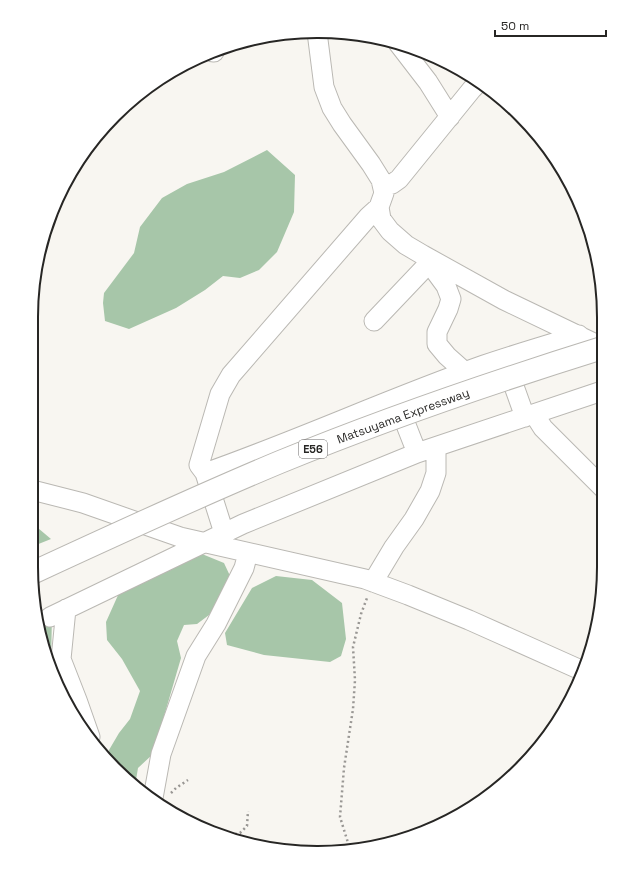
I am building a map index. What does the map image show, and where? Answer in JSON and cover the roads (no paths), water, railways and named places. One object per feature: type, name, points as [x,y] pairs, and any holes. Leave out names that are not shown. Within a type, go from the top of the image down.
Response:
[{"type":"highway","name":"Matsuyama Expressway","points":[[38,570],[116,534],[279,463],[364,429],[490,384],[597,349]]},
{"type":"street","points":[[224,533],[205,473],[199,466],[220,394],[231,375],[369,216],[379,207],[384,193],[382,180],[332,108],[324,87],[318,38]]},
{"type":"street","points":[[405,53],[428,82],[450,117]]},
{"type":"street","points":[[383,187],[392,184],[399,179],[475,86]]},
{"type":"street","points":[[379,207],[381,219],[390,231],[406,245],[504,300],[597,344]]},
{"type":"street","points":[[374,321],[432,260]]},
{"type":"street","points":[[432,260],[436,271],[446,286],[450,299],[448,309],[437,332],[437,344],[447,356],[465,372]]},
{"type":"street","points":[[205,473],[250,457],[465,372],[580,336]]},
{"type":"street","points":[[504,359],[530,416],[597,482]]},
{"type":"street","points":[[50,617],[243,524],[417,453],[597,393]]},
{"type":"street","points":[[396,399],[417,453]]},
{"type":"street","points":[[373,582],[394,547],[414,519],[430,491],[436,473],[436,447]]},
{"type":"street","points":[[38,492],[83,503],[180,537],[365,579],[469,620],[578,669]]},
{"type":"street","points":[[161,796],[162,754],[196,656],[216,624],[244,568],[248,553]]},
{"type":"street","points":[[66,609],[58,667],[77,700],[84,721]]}]
